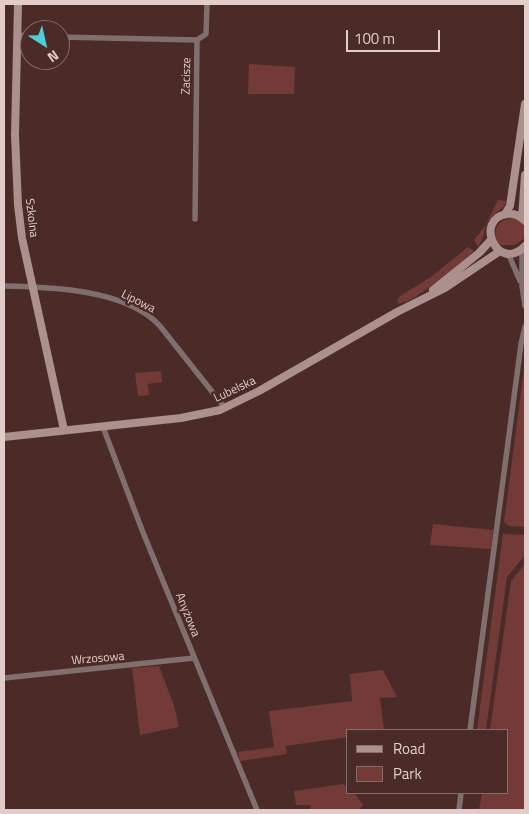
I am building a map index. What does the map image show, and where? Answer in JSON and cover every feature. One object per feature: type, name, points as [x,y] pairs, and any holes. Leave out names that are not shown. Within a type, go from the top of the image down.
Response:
[{"type":"main road","name":"Szkolna","points":[[18,4],[16,182],[20,229],[64,430]]},
{"type":"main road","points":[[504,252],[491,240],[493,224],[505,214],[510,206],[525,104]]},
{"type":"main road","points":[[524,219],[525,175]]},
{"type":"main road","points":[[505,214],[516,214],[524,219]]},
{"type":"main road","name":"Lubelska","points":[[424,297],[479,253],[491,240]]},
{"type":"main road","name":"Lubelska","points":[[4,437],[181,418],[225,408],[268,387],[424,297],[445,288],[504,252],[523,247]]},
{"type":"street","points":[[197,40],[206,34],[206,4]]},
{"type":"street","name":"Zacisze","points":[[70,37],[197,40],[195,219]]},
{"type":"street","points":[[523,247],[522,286],[525,306]]},
{"type":"street","points":[[504,252],[522,286]]},
{"type":"street","name":"Lipowa","points":[[4,286],[32,286],[92,292],[147,315],[160,326],[225,408]]},
{"type":"street","points":[[470,729],[521,344],[525,327]]},
{"type":"street","name":"Anyżowa","points":[[103,427],[194,658],[257,810]]},
{"type":"street","name":"Wrzosowa","points":[[4,678],[194,658]]},
{"type":"street","points":[[459,810],[461,794]]},
{"type":"green space","points":[[249,64],[295,67],[294,94],[248,94]]},
{"type":"green space","points":[[498,200],[507,201],[489,220],[478,247],[474,240],[485,226]]},
{"type":"green space","points":[[512,218],[519,220],[524,225],[525,238],[515,245],[499,245],[496,236],[497,227],[503,221]]},
{"type":"green space","points":[[468,247],[474,251],[448,273],[413,298],[398,303],[397,300],[400,296],[431,277]]},
{"type":"green space","points":[[525,361],[525,527],[509,526],[504,522]]},
{"type":"green space","points":[[161,371],[162,382],[148,384],[149,395],[138,396],[135,373]]},
{"type":"green space","points":[[433,524],[493,530],[491,549],[430,545]]},
{"type":"green space","points":[[503,534],[525,535],[525,555],[507,577],[486,729],[477,729]]},
{"type":"green space","points":[[525,564],[525,810],[479,810],[482,794],[509,794],[509,729],[490,729],[511,581]]},
{"type":"green space","points":[[159,666],[174,706],[179,727],[140,735],[132,668]]},
{"type":"green space","points":[[383,670],[397,697],[380,698],[384,729],[346,729],[346,737],[286,746],[287,754],[240,761],[238,752],[274,747],[269,711],[352,701],[350,674]]},
{"type":"green space","points":[[343,784],[346,786],[346,794],[355,794],[363,805],[358,810],[311,810],[310,805],[296,805],[294,791]]}]
